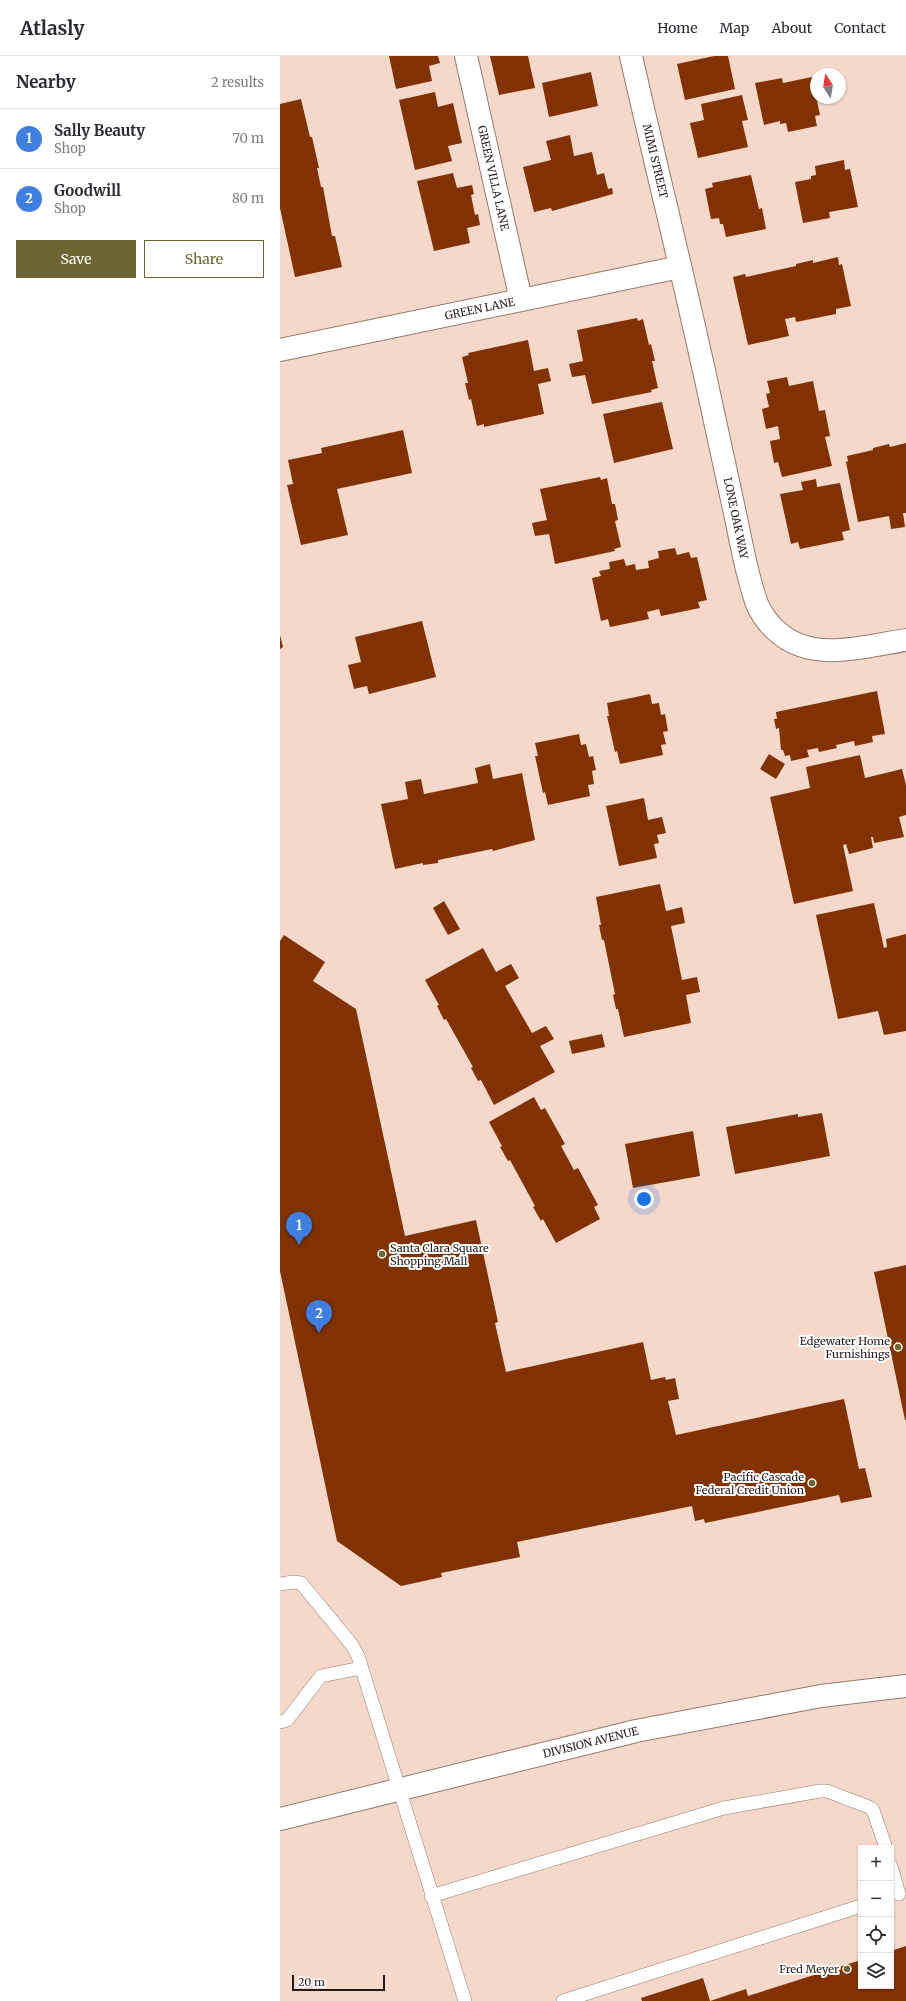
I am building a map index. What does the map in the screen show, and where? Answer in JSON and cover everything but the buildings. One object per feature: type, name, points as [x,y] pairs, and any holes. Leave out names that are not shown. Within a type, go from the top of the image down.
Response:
[{"type":"street","name":"GREEN VILLA LANE","points":[[466,56],[521,300]]},
{"type":"street","name":"MIMI STREET","points":[[631,56],[680,267]]},
{"type":"street","name":"GREEN LANE","points":[[280,350],[680,267]]},
{"type":"street","name":"LONE OAK WAY","points":[[680,267],[740,540],[760,611],[779,634],[795,644],[812,649],[831,651],[906,640]]},
{"type":"street","name":"DIVISION AVENUE","points":[[280,1819],[636,1731],[821,1696],[906,1686]]},
{"type":"lane","points":[[280,1584],[293,1582],[301,1583],[352,1645],[361,1668],[465,2001]]},
{"type":"lane","points":[[280,1722],[287,1720],[321,1676],[361,1668]]},
{"type":"lane","points":[[432,1896],[724,1808],[820,1791],[834,1794],[874,1810],[885,1845]]},
{"type":"lane","points":[[894,1876],[899,1894]]},
{"type":"lane","points":[[563,2001],[858,1907]]},
{"type":"place","name":"Sally Beauty","points":[[299,1245]]},
{"type":"place","name":"Santa Clara Square Shopping Mall","points":[[382,1254]]},
{"type":"place","name":"Goodwill","points":[[319,1333]]},
{"type":"place","name":"Edgewater Home Furnishings","points":[[898,1347]]},
{"type":"place","name":"Pacific Cascade Federal Credit Union","points":[[812,1483]]},
{"type":"place","name":"Fred Meyer","points":[[847,1969]]}]
